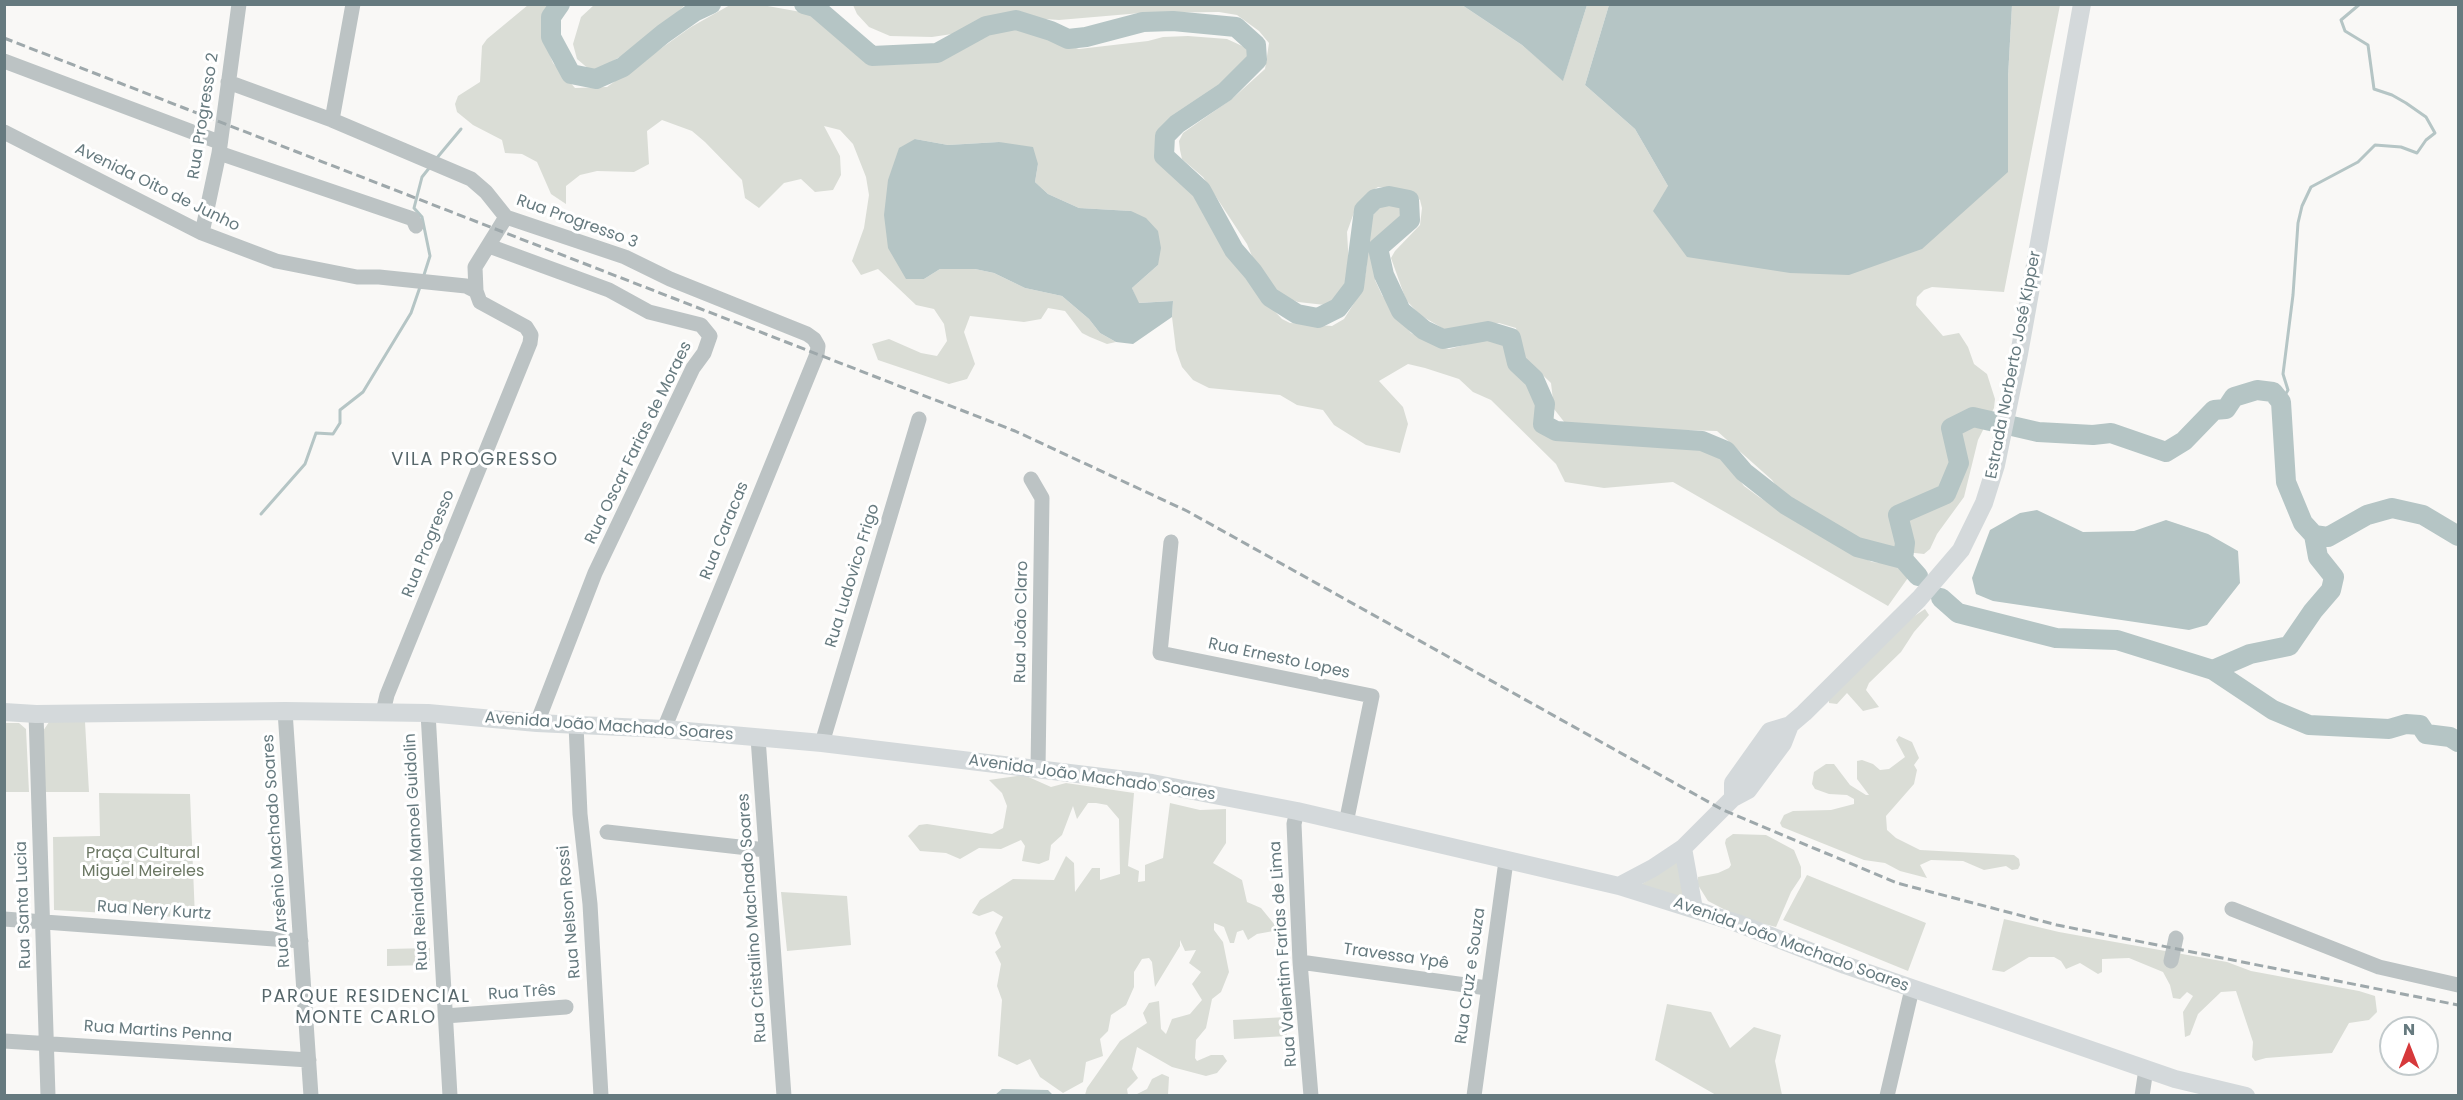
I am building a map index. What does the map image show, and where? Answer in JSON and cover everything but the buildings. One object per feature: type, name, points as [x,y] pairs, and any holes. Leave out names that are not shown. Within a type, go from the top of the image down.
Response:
[{"type":"main road","name":"Estrada Norberto José Kipper","points":[[1619,886],[1653,868],[1683,848],[1733,798],[1748,790],[1783,743],[1790,725],[1919,599],[1961,550],[1984,503],[1996,465],[2082,4]]},
{"type":"main road","name":"Avenida João Machado Soares","points":[[4,712],[36,714],[285,711],[428,713],[537,723],[664,729],[822,743],[1152,783],[1297,811],[1619,886],[1737,922],[1845,965],[2175,1079],[2246,1095]]},
{"type":"main road","points":[[1683,848],[1694,909]]},
{"type":"street","name":"Rua Progresso 2","points":[[202,233],[219,148],[239,4]]},
{"type":"street","points":[[332,120],[353,4]]},
{"type":"street","points":[[4,61],[219,148],[413,219],[416,226]]},
{"type":"street","name":"Rua Progresso 3","points":[[228,81],[332,120],[471,179],[486,192],[506,217],[625,257],[670,279],[807,333],[818,346]]},
{"type":"street","name":"Avenida Oito de Junho","points":[[4,132],[202,233],[276,261],[357,277],[380,277],[466,286],[476,291]]},
{"type":"street","points":[[476,291],[476,267],[506,217]]},
{"type":"street","name":"Rua Oscar Farias de Moraes","points":[[489,246],[609,290],[649,312],[701,325],[710,336],[704,353],[693,368],[595,573],[537,723]]},
{"type":"street","name":"Rua Progresso","points":[[383,712],[387,695],[530,343],[531,335],[526,327],[480,302],[476,291]]},
{"type":"street","name":"Rua Caracas","points":[[664,729],[817,354],[818,346]]},
{"type":"street","name":"Rua Ludovico Frigo","points":[[822,743],[919,420]]},
{"type":"street","name":"Rua João Claro","points":[[1031,479],[1042,498],[1038,769]]},
{"type":"street","name":"Rua Ernesto Lopes","points":[[1171,542],[1160,653],[1372,696],[1346,823]]},
{"type":"street","name":"Rua Arsênio Machado Soares","points":[[285,711],[311,1095]]},
{"type":"street","name":"Rua Reinaldo Manoel Guidolin","points":[[428,713],[450,1095]]},
{"type":"street","name":"Rua Santa Lucia","points":[[36,714],[48,1095]]},
{"type":"street","name":"Rua Nelson Rossi","points":[[576,725],[580,813],[590,904],[601,1095]]},
{"type":"street","name":"Rua Cristalino Machado Soares","points":[[758,738],[784,1095]]},
{"type":"street","name":"Rua Valentim Farias de Lima","points":[[1297,811],[1294,824],[1300,962],[1311,1095]]},
{"type":"street","points":[[607,832],[766,850]]},
{"type":"street","name":"Rua Cruz e Souza","points":[[1474,1095],[1506,861]]},
{"type":"street","points":[[2232,909],[2379,967],[2458,985]]},
{"type":"street","name":"Rua Nery Kurtz","points":[[4,919],[301,941]]},
{"type":"street","points":[[2171,961],[2175,938]]},
{"type":"street","name":"Travessa Ypê","points":[[1300,962],[1487,988]]},
{"type":"street","points":[[1887,1095],[1912,989]]},
{"type":"street","name":"Rua Três","points":[[445,1016],[566,1007]]},
{"type":"street","name":"Rua Martins Penna","points":[[4,1041],[309,1060]]},
{"type":"street","points":[[2142,1095],[2146,1069]]},
{"type":"green space","points":[[528,5],[555,5],[546,23],[547,48],[553,63],[575,88],[607,87],[691,27],[730,5],[762,5],[812,14],[840,33],[867,61],[884,65],[940,62],[989,32],[1015,27],[1079,49],[1148,41],[1163,37],[1227,39],[1253,51],[1248,63],[1226,80],[1208,99],[1163,127],[1160,161],[1177,178],[1194,190],[1221,231],[1232,262],[1251,280],[1265,301],[1282,319],[1290,323],[1332,326],[1344,319],[1363,289],[1367,264],[1365,238],[1371,217],[1382,205],[1399,203],[1406,208],[1402,226],[1389,238],[1374,246],[1375,280],[1382,295],[1411,333],[1441,347],[1449,349],[1487,339],[1503,342],[1515,367],[1534,386],[1539,400],[1536,417],[1545,435],[1653,446],[1705,447],[1720,454],[1744,486],[1808,528],[1872,562],[1902,565],[1910,575],[1888,606],[1673,482],[1604,488],[1565,482],[1556,464],[1491,400],[1473,392],[1459,379],[1425,368],[1408,364],[1379,381],[1403,407],[1408,424],[1400,453],[1366,445],[1334,425],[1323,410],[1297,405],[1280,395],[1209,388],[1193,380],[1182,367],[1176,350],[1172,317],[1173,301],[1138,303],[1132,288],[1158,265],[1131,211],[1079,208],[1048,194],[1035,182],[1038,164],[999,142],[948,145],[915,139],[924,279],[940,269],[975,269],[994,273],[1025,288],[1062,296],[1089,319],[1100,333],[1116,342],[1107,344],[1082,333],[1065,311],[1048,308],[1041,319],[1024,322],[970,316],[964,332],[975,364],[967,379],[949,384],[878,360],[872,344],[889,339],[921,353],[937,356],[947,341],[944,324],[934,309],[916,305],[878,269],[861,275],[852,261],[864,228],[869,195],[866,177],[853,144],[840,130],[824,126],[840,156],[841,175],[833,190],[815,192],[801,179],[784,183],[759,208],[745,198],[742,180],[705,142],[692,131],[662,120],[647,131],[649,164],[634,172],[597,171],[580,175],[566,186],[566,204],[551,194],[537,162],[522,154],[505,153],[502,140],[473,125],[457,112],[455,104],[458,96],[480,82],[482,46],[487,39]]},
{"type":"green space","points":[[594,5],[685,5],[645,43],[598,69],[590,70],[577,59],[573,44],[581,17]]},
{"type":"green space","points":[[853,5],[1462,5],[1522,45],[1563,80],[1587,5],[1609,5],[1585,85],[1635,129],[1668,186],[2008,77],[2012,5],[2060,5],[2004,292],[1932,287],[1924,290],[1917,297],[1916,305],[1943,336],[1959,333],[1968,347],[1974,364],[1987,374],[1995,399],[1994,408],[1978,440],[1964,497],[1937,534],[1930,549],[1924,554],[1896,551],[1853,538],[1829,526],[1782,494],[1772,480],[1717,431],[1574,427],[1565,423],[1554,409],[1551,383],[1522,355],[1516,328],[1499,323],[1453,331],[1444,329],[1420,315],[1406,300],[1391,258],[1420,225],[1422,208],[1420,200],[1413,193],[1395,188],[1378,187],[1367,194],[1356,207],[1347,232],[1350,283],[1341,296],[1325,305],[1298,302],[1281,296],[1257,268],[1247,244],[1203,177],[1182,159],[1180,150],[1179,141],[1183,133],[1233,98],[1265,69],[1269,43],[1259,31],[1237,15],[1219,12],[1141,13],[1059,20],[1002,16],[971,24],[952,34],[932,37],[890,36],[869,27],[857,14]]},
{"type":"green space","points":[[1925,609],[1929,615],[1901,652],[1869,683],[1866,690],[1879,707],[1863,711],[1847,693],[1837,704],[1829,703],[1829,696],[1899,626]]},
{"type":"green space","points":[[49,722],[85,722],[89,792],[45,792],[43,731]]},
{"type":"green space","points":[[5,723],[19,723],[26,729],[29,792],[5,792]]},
{"type":"green space","points":[[1899,736],[1912,742],[1919,758],[1914,765],[1917,770],[1914,784],[1886,816],[1887,830],[1896,838],[1920,850],[2014,855],[2019,859],[2018,869],[2012,870],[2006,866],[1984,870],[1963,861],[1931,860],[1920,865],[1927,878],[1900,871],[1885,863],[1864,860],[1782,827],[1780,823],[1784,815],[1793,811],[1831,810],[1854,804],[1854,799],[1847,795],[1829,794],[1815,789],[1812,784],[1814,772],[1826,764],[1834,764],[1850,785],[1869,795],[1857,779],[1857,761],[1862,760],[1873,764],[1880,770],[1889,769],[1905,757],[1896,740]]},
{"type":"green space","points":[[1024,775],[1051,787],[1066,783],[1134,793],[1128,866],[1139,871],[1138,882],[1145,881],[1145,865],[1163,858],[1170,803],[1200,810],[1226,809],[1226,843],[1213,863],[1242,880],[1247,902],[1261,908],[1279,930],[1257,934],[1248,940],[1243,930],[1237,932],[1234,943],[1230,943],[1224,927],[1214,923],[1214,930],[1223,942],[1229,972],[1221,992],[1212,999],[1206,1028],[1196,1040],[1195,1058],[1197,1061],[1211,1055],[1223,1055],[1227,1061],[1217,1073],[1206,1076],[1172,1067],[1137,1047],[1132,1069],[1138,1078],[1127,1089],[1128,1095],[1085,1095],[1087,1088],[1120,1041],[1147,1023],[1143,1013],[1149,1003],[1159,1001],[1161,1029],[1166,1034],[1172,1019],[1190,1014],[1202,1000],[1192,984],[1201,972],[1189,963],[1196,950],[1185,951],[1180,940],[1180,946],[1155,987],[1152,962],[1149,958],[1142,959],[1134,972],[1134,987],[1126,1005],[1111,1015],[1108,1031],[1100,1039],[1103,1056],[1086,1062],[1083,1082],[1063,1093],[1040,1077],[1030,1059],[1017,1065],[998,1056],[1002,1000],[997,986],[1001,964],[995,952],[1001,947],[995,933],[1003,917],[993,911],[979,916],[972,913],[980,900],[1013,879],[1054,880],[1066,856],[1074,863],[1075,892],[1092,868],[1100,868],[1100,880],[1120,874],[1119,819],[1107,805],[1088,803],[1077,819],[1073,806],[1062,835],[1051,845],[1049,860],[1039,864],[1022,861],[1025,846],[1021,840],[1001,849],[979,848],[960,859],[946,853],[920,851],[908,836],[919,825],[927,824],[992,834],[1003,828],[1007,806],[1002,793],[989,780]]},
{"type":"green space","name":"Praça Cultural Miguel Meireles","points":[[99,793],[190,794],[195,918],[54,910],[53,837],[100,836]]},
{"type":"green space","points":[[1733,834],[1766,835],[1794,850],[1801,867],[1801,877],[1791,892],[1776,927],[1741,918],[1708,901],[1698,885],[1698,877],[1729,868],[1731,865],[1725,843],[1726,839]]},
{"type":"green space","points":[[1680,859],[1687,900],[1639,886]]},
{"type":"green space","points":[[1807,875],[1926,923],[1908,971],[1783,920]]},
{"type":"green space","points":[[781,892],[847,896],[851,945],[787,951]]},
{"type":"green space","points":[[2004,919],[2059,932],[2227,962],[2251,971],[2359,991],[2375,996],[2377,1012],[2369,1020],[2349,1023],[2332,1053],[2266,1058],[2255,1061],[2252,1057],[2253,1042],[2236,991],[2221,992],[2198,1014],[2190,1035],[2185,1037],[2183,1012],[2193,996],[2187,992],[2180,999],[2173,998],[2170,985],[2163,972],[2129,958],[2102,959],[2102,972],[2098,974],[2080,963],[2066,969],[2061,961],[2054,957],[2029,957],[2004,972],[1992,970]]},
{"type":"green space","points":[[430,948],[430,965],[387,966],[387,949]]},
{"type":"green space","points":[[1667,1004],[1711,1012],[1730,1048],[1754,1027],[1781,1035],[1775,1061],[1782,1095],[1716,1095],[1655,1060]]},
{"type":"green space","points":[[1286,1017],[1287,1036],[1234,1039],[1233,1020]]},
{"type":"green space","points":[[1162,1074],[1169,1077],[1168,1095],[1135,1095],[1147,1089],[1152,1079]]},
{"type":"shaded area","points":[[1462,5],[1587,5],[1563,81],[1522,45]]},
{"type":"shaded area","points":[[1609,5],[2012,5],[2008,77],[2008,172],[1922,249],[1849,275],[1790,273],[1687,257],[1653,211],[1668,186],[1635,129],[1585,85]]},
{"type":"shaded area","points":[[915,139],[948,145],[999,142],[1033,147],[1038,164],[1035,182],[1048,194],[1079,208],[1131,211],[1146,218],[1158,231],[1161,248],[1158,265],[1132,288],[1139,303],[1173,301],[1172,317],[1133,344],[1116,342],[1100,333],[1089,319],[1062,296],[1025,288],[994,273],[975,269],[940,269],[924,279],[906,279],[888,248],[884,215],[888,180],[899,148]]},
{"type":"shaded area","points":[[2037,510],[2083,532],[2134,531],[2166,520],[2208,534],[2238,551],[2240,583],[2207,625],[2189,630],[1993,601],[1976,594],[1972,578],[1990,530],[2020,513]]},
{"type":"shaded area","points":[[1002,1089],[1048,1090],[1053,1095],[995,1095]]},
{"type":"waterway","points":[[560,4],[551,17],[551,37],[571,74],[596,79],[623,67],[663,34],[694,12],[711,4]]},
{"type":"waterway","points":[[804,4],[815,7],[872,56],[937,53],[986,26],[1016,20],[1068,39],[1086,37],[1143,22],[1173,21],[1236,27],[1256,45],[1257,60],[1225,92],[1177,124],[1165,136],[1164,156],[1201,190],[1234,250],[1270,297],[1297,314],[1318,318],[1338,308],[1354,287],[1364,210],[1375,199],[1389,196],[1409,200],[1410,220],[1378,248],[1384,275],[1401,311],[1424,330],[1443,339],[1488,331],[1511,338],[1517,363],[1534,379],[1545,404],[1543,424],[1556,431],[1702,441],[1726,451],[1744,472],[1786,505],[1857,547],[1903,559],[1918,576]]},
{"type":"waterway","points":[[2281,402],[2288,390],[2283,374],[2293,295],[2298,223],[2302,206],[2311,187],[2358,162],[2375,145],[2401,147],[2417,153],[2426,140],[2435,133],[2426,117],[2392,95],[2374,89],[2368,45],[2345,31],[2341,20],[2360,4]]},
{"type":"waterway","points":[[436,159],[461,129]]},
{"type":"waterway","points":[[423,278],[430,256],[422,217],[414,208],[422,177],[430,167]]},
{"type":"waterway","points":[[261,514],[305,464],[316,433],[333,434],[340,423],[340,410],[363,392],[411,313],[420,287]]},
{"type":"waterway","points":[[1903,559],[1905,543],[1898,515],[1946,494],[1959,463],[1951,428],[1973,417],[2038,432],[2093,435],[2111,433],[2166,452],[2184,441],[2214,410],[2226,409],[2234,397],[2257,390],[2273,392],[2281,402],[2286,482],[2303,523],[2314,535],[2328,537],[2367,515],[2392,508],[2423,515],[2458,536]]},
{"type":"waterway","points":[[2213,670],[2250,654],[2289,646],[2313,611],[2331,590],[2334,577],[2318,557],[2314,535]]},
{"type":"waterway","points":[[1941,598],[1958,613],[2056,638],[2117,640],[2213,670],[2273,710],[2309,725],[2389,729],[2406,724],[2420,725],[2426,734],[2450,737],[2458,742]]},
{"type":"railway","points":[[4,38],[1015,431],[1187,511],[1723,810],[1897,883],[2057,925],[2458,1005]]},
{"type":"district","name":"VILA PROGRESSO","points":[[475,460]]},
{"type":"district","name":"PARQUE RESIDENCIAL MONTE CARLO","points":[[366,1007]]}]
